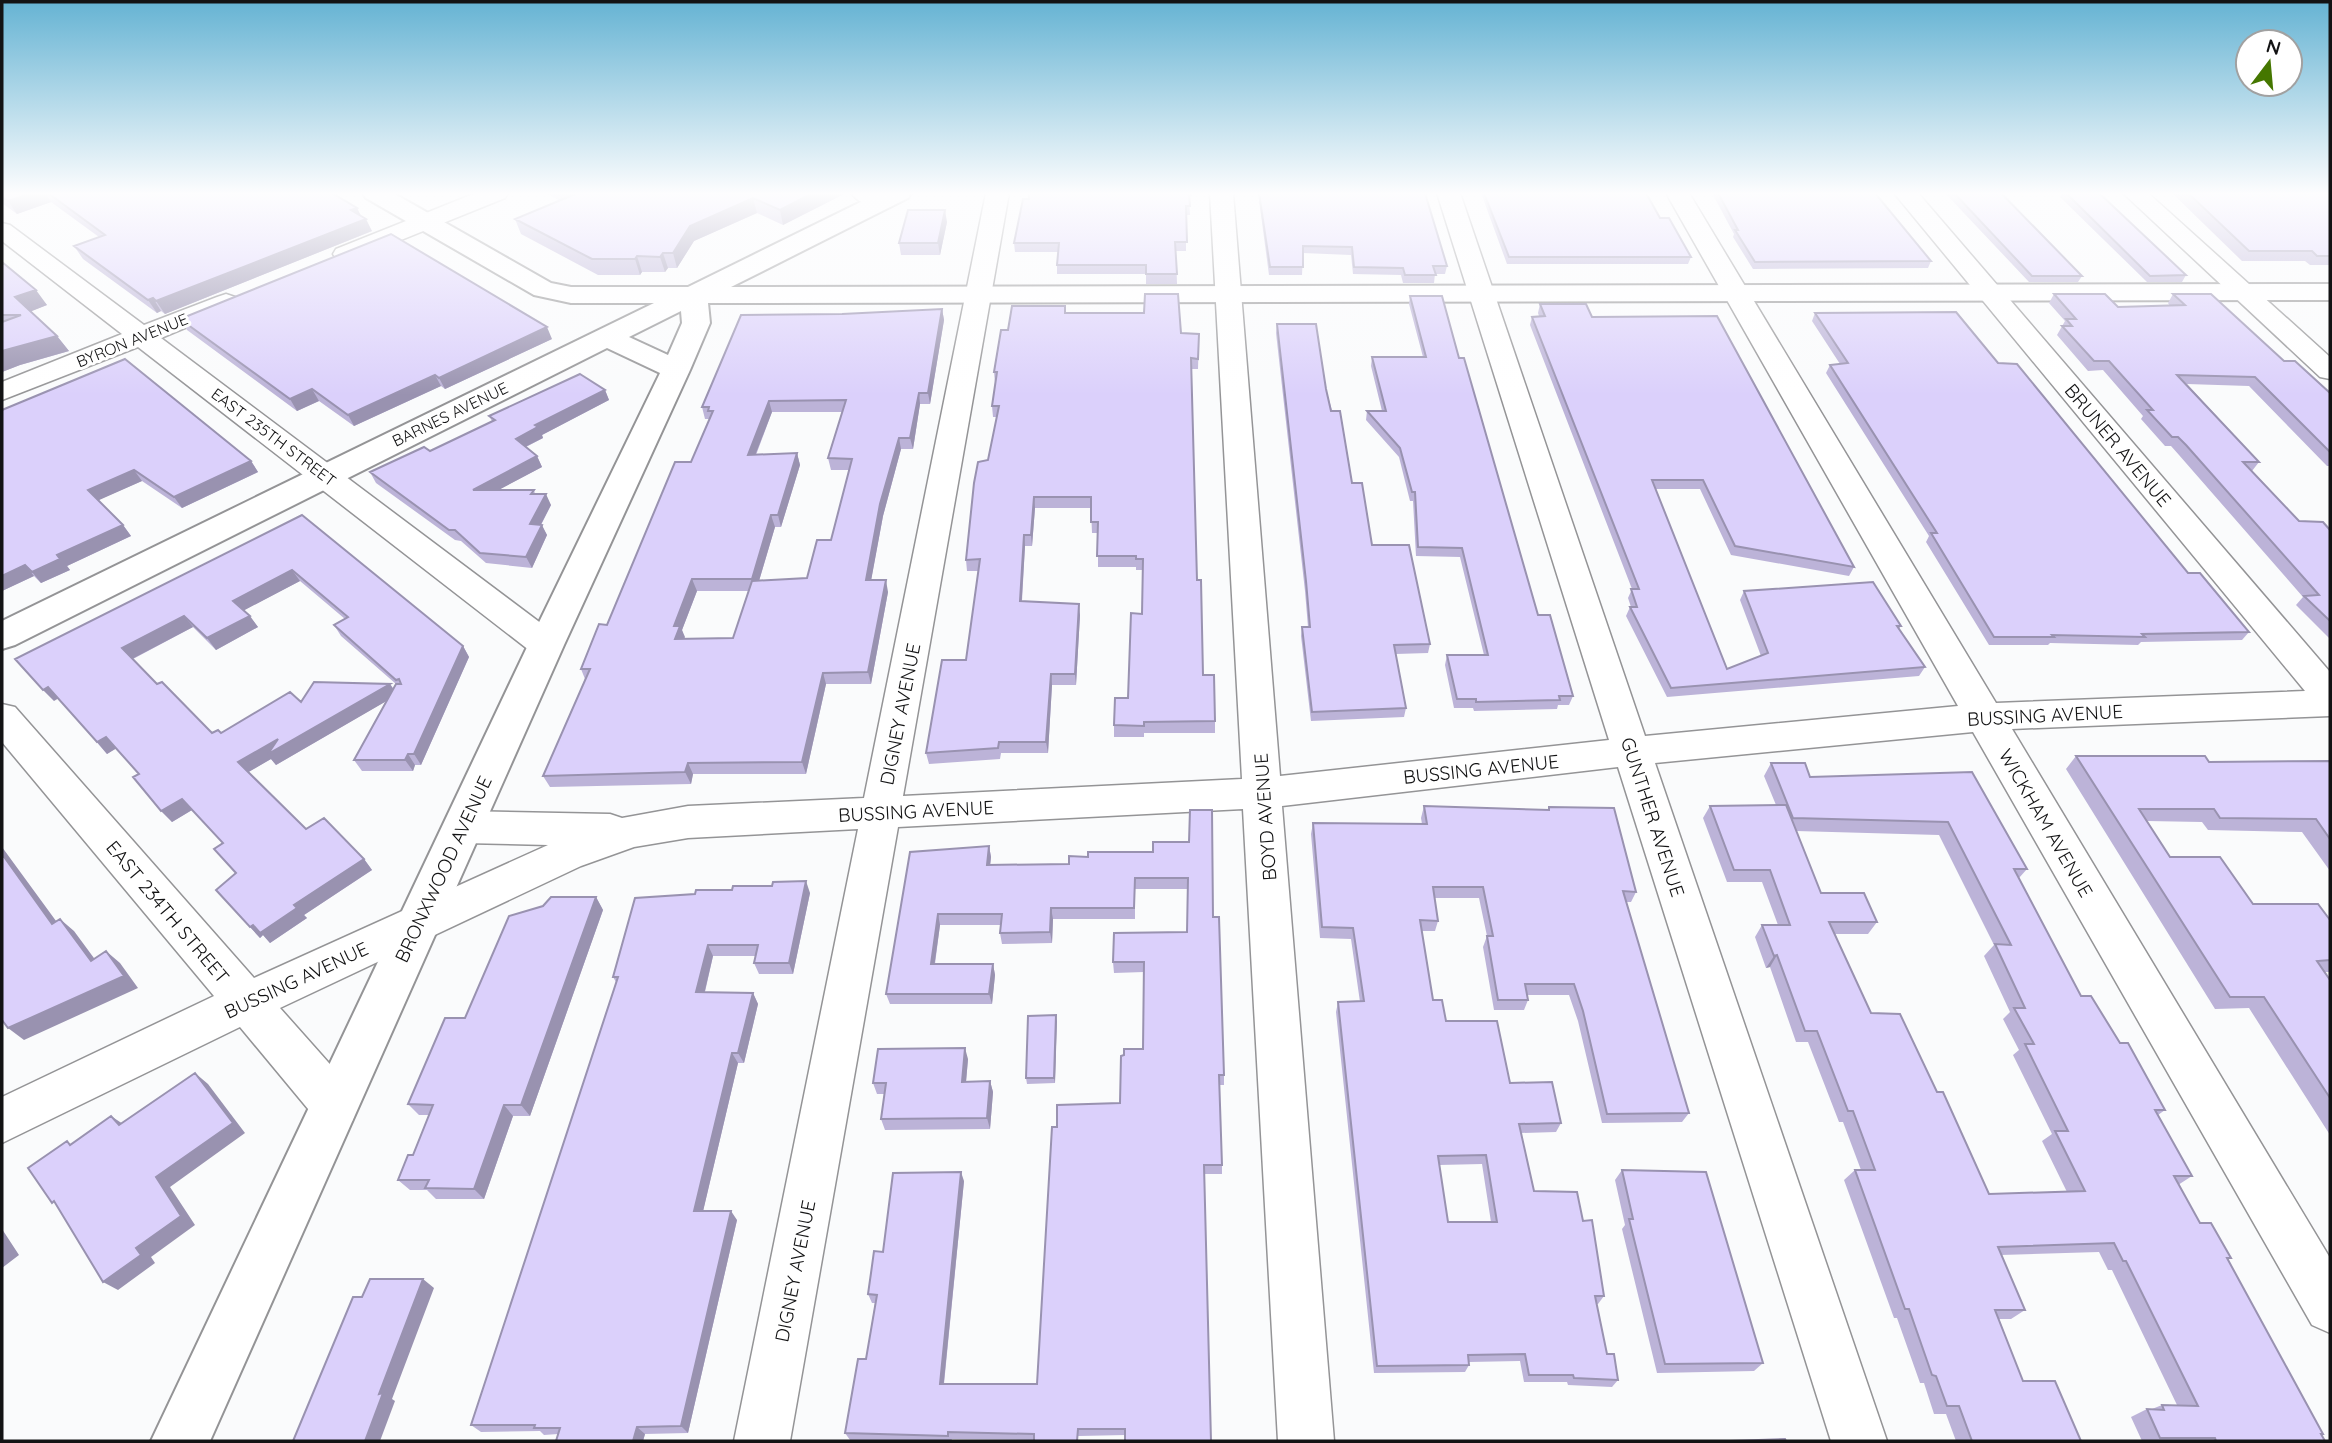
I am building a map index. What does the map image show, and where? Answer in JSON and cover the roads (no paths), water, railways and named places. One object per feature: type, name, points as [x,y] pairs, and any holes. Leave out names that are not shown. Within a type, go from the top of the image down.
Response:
[{"type":"street","name":"EAST 235TH STREET","points":[[42,260],[546,645]]},
{"type":"street","points":[[322,264],[331,260]]},
{"type":"street","points":[[493,260],[557,294],[694,296],[2330,292]]},
{"type":"street","name":"BARNES AVENUE","points":[[2,636],[694,296],[761,260]]},
{"type":"street","name":"DIGNEY AVENUE","points":[[762,1441],[985,260]]},
{"type":"street","name":"BOYD AVENUE","points":[[1226,260],[1306,1441]]},
{"type":"street","name":"GUNTHER AVENUE","points":[[1471,260],[1859,1441]]},
{"type":"street","name":"WICKHAM AVENUE","points":[[1717,260],[2330,1307]]},
{"type":"street","name":"BRUNER AVENUE","points":[[1962,260],[2330,696]]},
{"type":"street","points":[[2208,260],[2330,371]]},
{"type":"street","name":"BYRON AVENUE","points":[[2,392],[244,295]]},
{"type":"street","name":"BRONXWOOD AVENUE","points":[[180,1441],[546,645],[676,370],[696,323],[694,296]]},
{"type":"street","points":[[606,337],[676,370]]},
{"type":"street","name":"BUSSING AVENUE","points":[[2,1121],[419,922],[585,846],[632,831],[688,822],[1264,793],[1631,752],[1984,717],[2330,702]]},
{"type":"street","name":"EAST 234TH STREET","points":[[2,717],[335,1105]]},
{"type":"street","name":"BUSSING AVENUE","points":[[463,827],[632,831]]}]
